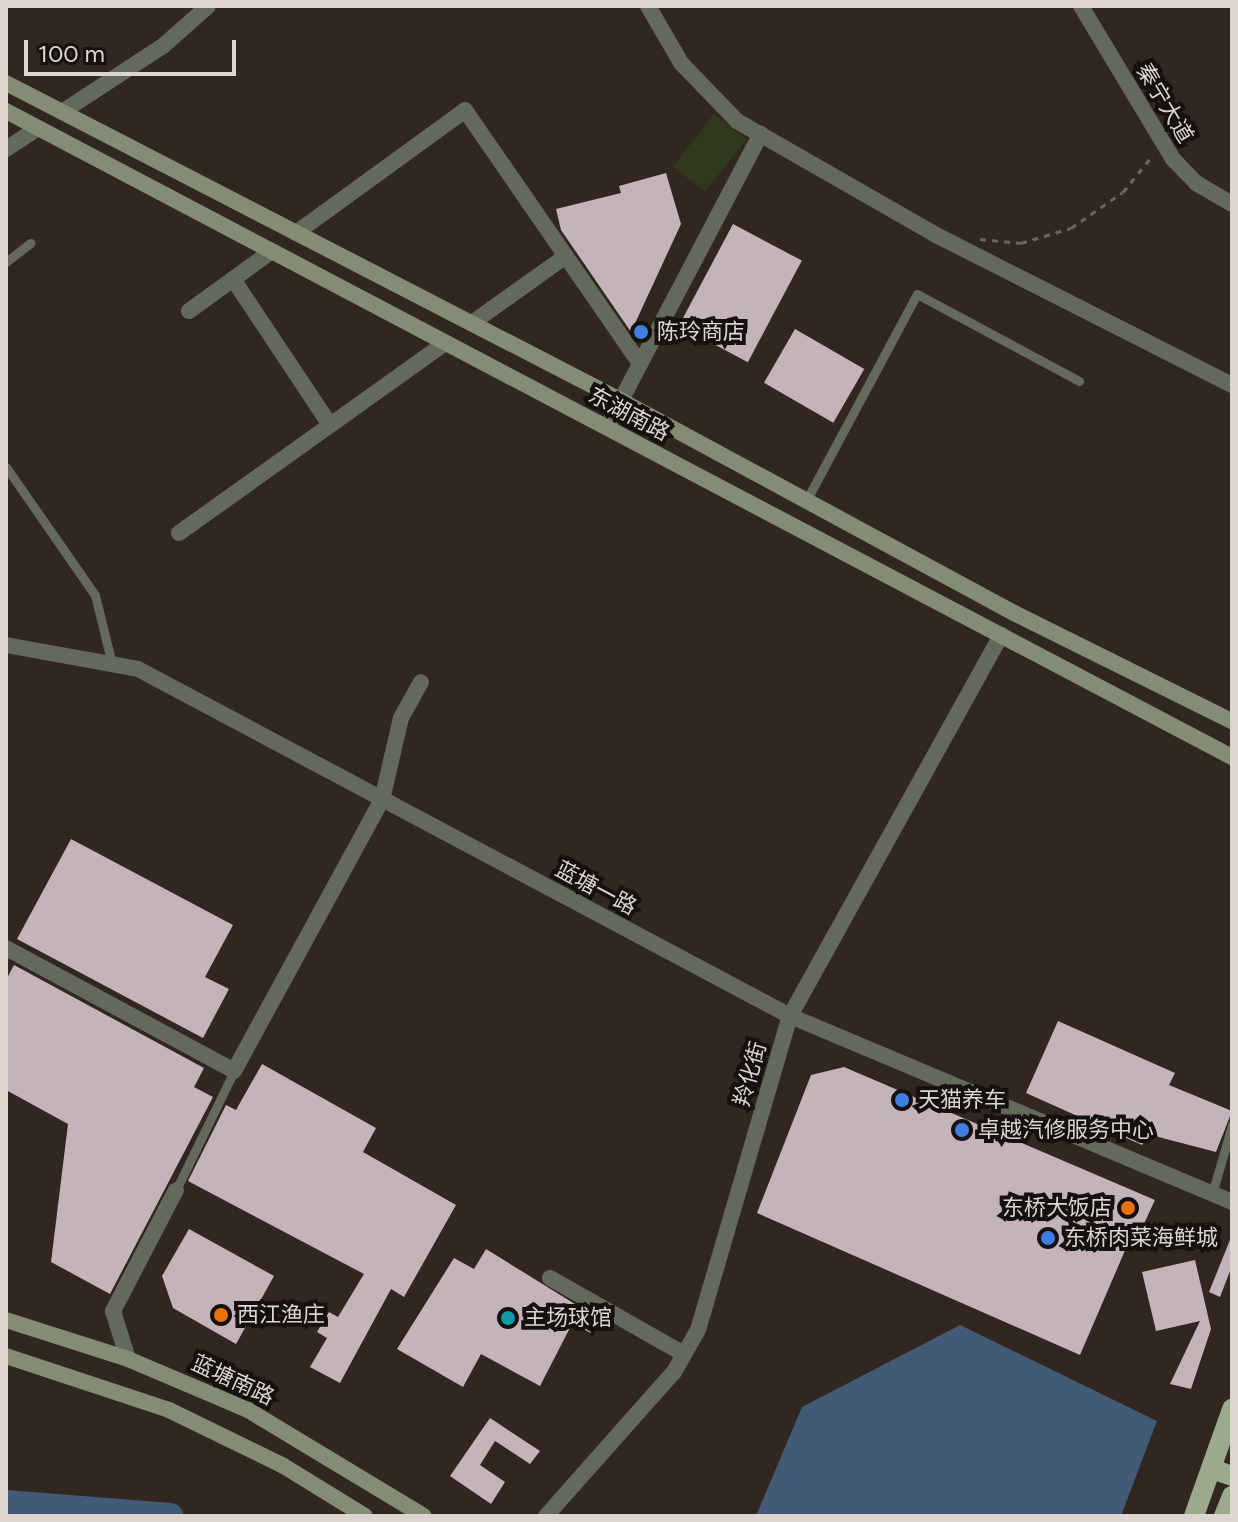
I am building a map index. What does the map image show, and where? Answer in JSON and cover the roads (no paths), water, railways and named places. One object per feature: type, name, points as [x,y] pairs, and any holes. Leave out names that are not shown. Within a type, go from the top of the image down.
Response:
[{"type":"main road","name":"东湖南路","points":[[6,83],[622,401],[1014,613],[1232,721]]},
{"type":"main road","name":"东湖南路","points":[[6,111],[1232,757]]},
{"type":"main road","name":"蓝塘南路","points":[[6,1320],[128,1359],[248,1410],[424,1516]]},
{"type":"main road","points":[[6,1356],[169,1410],[282,1465],[365,1516]]},
{"type":"main road","points":[[1194,1516],[1232,1409]]},
{"type":"main road","points":[[1212,1469],[1232,1476]]},
{"type":"main road","points":[[1224,1516],[1232,1496]]},
{"type":"street","points":[[62,112],[163,46],[208,6]]},
{"type":"street","points":[[648,6],[707,95],[761,134],[936,235],[1232,385]]},
{"type":"street","name":"秦宁大道","points":[[1081,6],[1162,140],[1196,183],[1232,204]]},
{"type":"street","points":[[296,233],[465,110],[640,364]]},
{"type":"street","points":[[6,149],[38,128]]},
{"type":"street","points":[[607,427],[761,134]]},
{"type":"street","points":[[189,311],[272,251]]},
{"type":"street","points":[[472,323],[566,256]]},
{"type":"street","points":[[233,279],[330,425]]},
{"type":"street","points":[[179,533],[445,343]]},
{"type":"street","name":"羚化街","points":[[546,1516],[684,1354],[698,1330],[790,1016],[1001,635]]},
{"type":"street","name":"蓝塘一路","points":[[6,645],[111,660],[138,669],[790,1016],[1232,1202]]},
{"type":"street","points":[[6,948],[234,1071],[382,800],[401,718],[421,682]]},
{"type":"street","points":[[128,1359],[113,1311],[176,1190]]},
{"type":"street","points":[[550,1278],[684,1354]]},
{"type":"lane","points":[[6,262],[30,243]]},
{"type":"lane","points":[[806,501],[917,294],[1079,381]]},
{"type":"lane","points":[[6,467],[95,595],[111,660]]},
{"type":"lane","points":[[176,1190],[234,1071]]},
{"type":"lane","points":[[1212,1194],[1232,1125]]},
{"type":"water","points":[[960,1325],[1157,1421],[1121,1516],[756,1516],[802,1407]]},
{"type":"waterway","points":[[6,1503],[170,1516]]},
{"type":"place","name":"陈玲商店","points":[[641,332]]},
{"type":"place","name":"天猫养车","points":[[902,1100]]},
{"type":"place","name":"卓越汽修服务中心","points":[[962,1130]]},
{"type":"place","name":"东桥大饭店","points":[[1128,1208]]},
{"type":"place","name":"东桥肉菜海鲜城","points":[[1048,1238]]},
{"type":"place","name":"西江渔庄","points":[[221,1315]]},
{"type":"place","name":"主场球馆","points":[[508,1318]]}]
